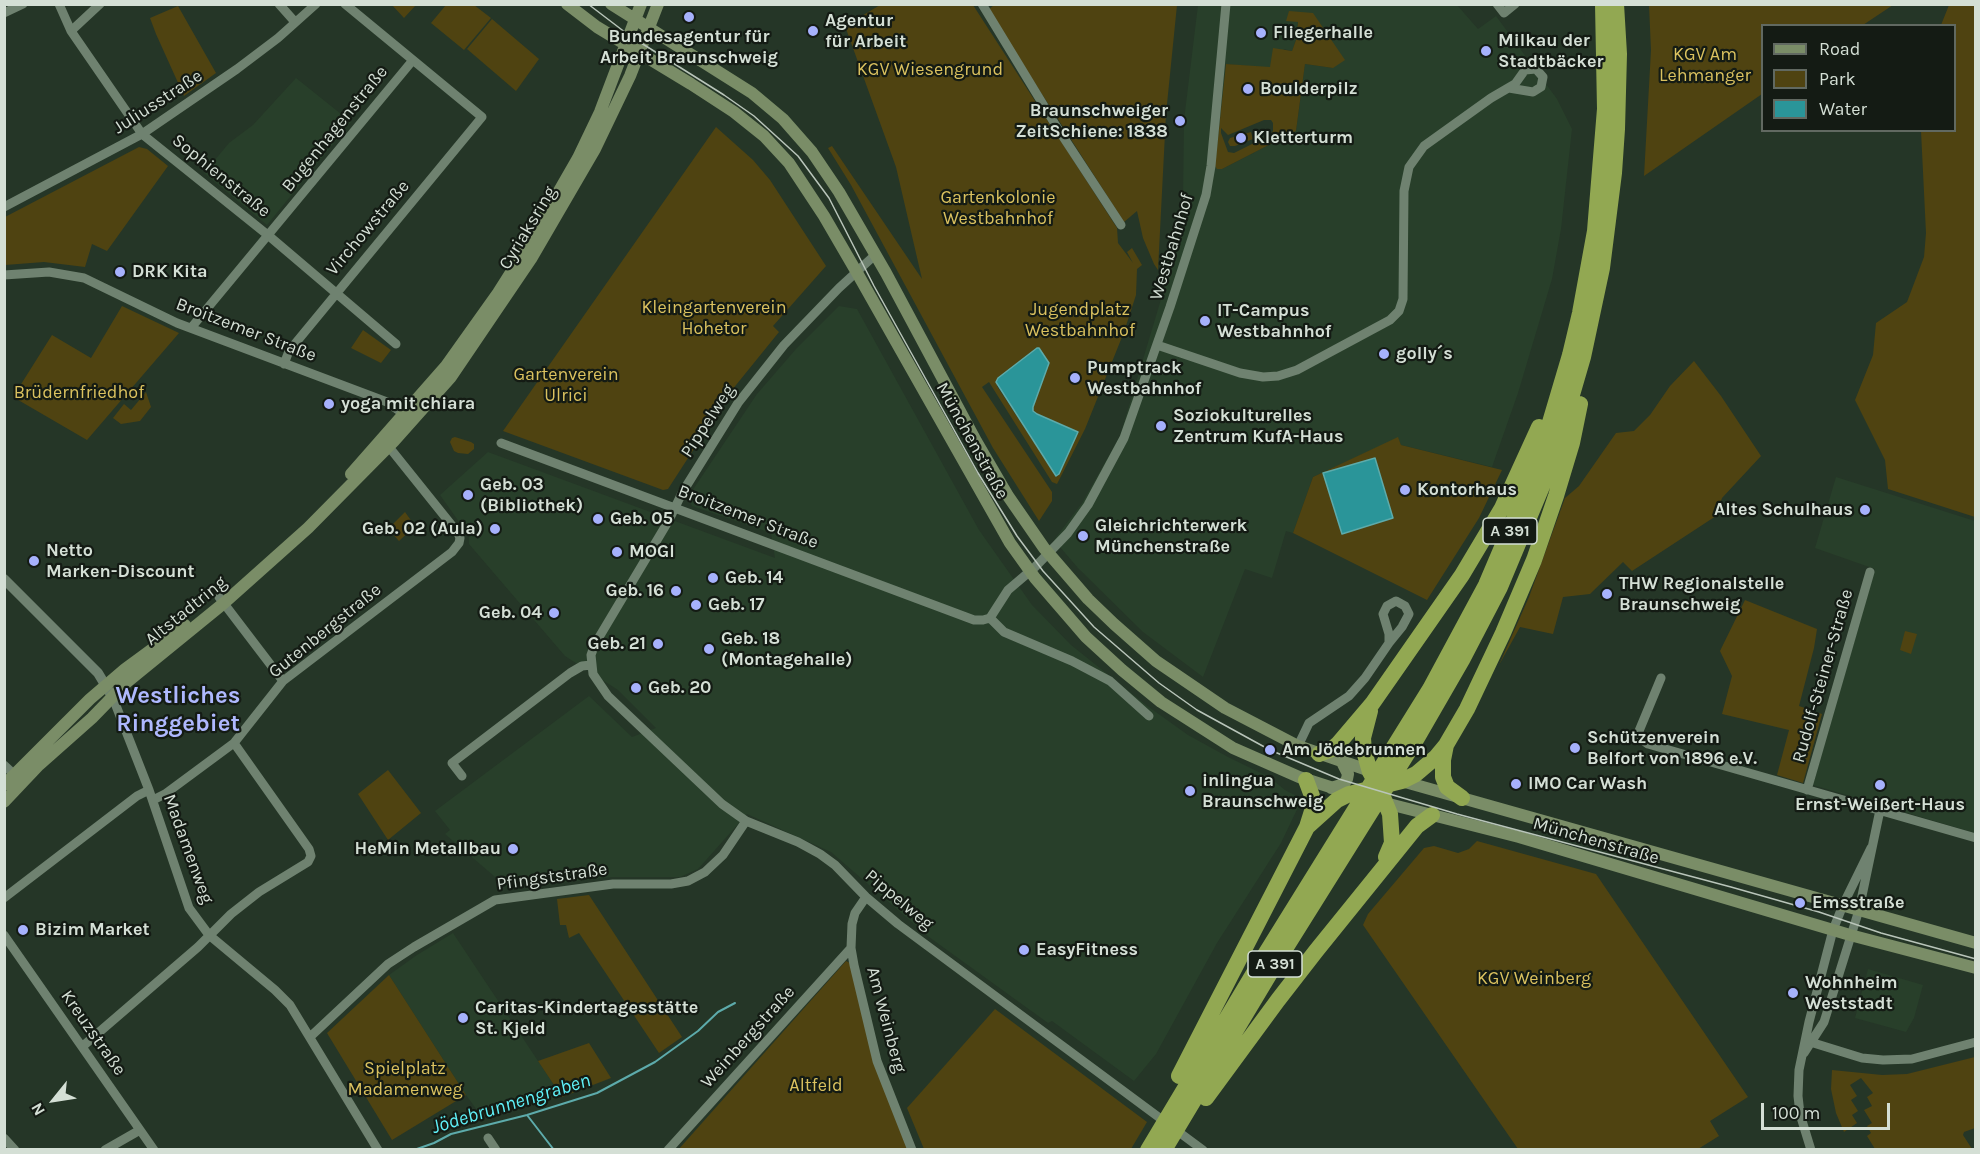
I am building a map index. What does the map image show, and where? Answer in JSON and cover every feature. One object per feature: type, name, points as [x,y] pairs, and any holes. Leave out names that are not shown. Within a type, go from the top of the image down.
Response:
[{"type":"highway","name":"A 391","points":[[1147,1149],[1191,1091],[1349,833],[1410,736],[1462,660],[1500,587],[1528,521],[1559,439],[1584,357],[1586,315],[1602,160],[1605,98],[1603,4]]},
{"type":"highway","name":"A 391","points":[[1586,315],[1602,268],[1615,162],[1619,54],[1616,4]]},
{"type":"highway","points":[[1319,754],[1338,744],[1372,704],[1462,575],[1502,508],[1538,431],[1586,315]]},
{"type":"highway","points":[[1307,827],[1337,800],[1349,794],[1402,781],[1423,769],[1446,745],[1467,709],[1534,560],[1572,443],[1592,350],[1586,315]]},
{"type":"highway","points":[[1372,704],[1363,738],[1370,772],[1379,787],[1391,820],[1392,843],[1382,868]]},
{"type":"highway","points":[[1446,745],[1443,777],[1447,787],[1462,798]]},
{"type":"highway","points":[[1166,1149],[1307,827],[1313,808],[1312,796],[1306,780]]},
{"type":"highway","points":[[1191,1091],[1278,1000],[1382,868],[1417,826],[1432,815]]},
{"type":"main road","name":"Münchenstraße","points":[[567,4],[592,24],[718,101],[764,136],[799,177],[856,271],[1010,543],[1035,578],[1098,648],[1161,702],[1233,748],[1306,780],[1349,794],[1675,882],[1850,935],[1976,968]]},
{"type":"main road","name":"Münchenstraße","points":[[611,4],[752,93],[788,125],[824,169],[875,255],[976,441],[1028,526],[1054,561],[1107,618],[1156,661],[1225,708],[1298,746],[1370,772],[1976,943]]},
{"type":"main road","name":"Cyriaksring","points":[[408,417],[489,307],[524,252],[578,158],[600,112],[641,4]]},
{"type":"main road","name":"Cyriaksring","points":[[385,442],[458,369],[558,215],[595,149],[639,53],[658,4]]},
{"type":"main road","name":"Altstadtring","points":[[4,785],[18,779],[113,698],[127,682],[221,600],[308,528],[385,442]]},
{"type":"main road","name":"Altstadtring","points":[[4,802],[18,779],[56,732],[106,685],[221,600]]},
{"type":"main road","points":[[1331,788],[1344,784],[1347,779],[1348,774],[1342,762]]},
{"type":"street","points":[[4,13],[23,4]]},
{"type":"street","name":"Sophienstraße","points":[[59,4],[71,31],[142,134],[269,236],[396,344]]},
{"type":"street","points":[[71,31],[100,4]]},
{"type":"street","points":[[279,4],[295,22]]},
{"type":"street","name":"Juliusstraße","points":[[4,207],[142,134],[237,69],[316,4]]},
{"type":"street","points":[[345,4],[413,60]]},
{"type":"street","points":[[982,4],[1058,129],[1121,225]]},
{"type":"street","name":"Westbahnhof","points":[[987,619],[1008,590],[1068,533],[1088,505],[1124,438],[1206,195],[1211,166],[1226,4]]},
{"type":"street","points":[[1497,4],[1504,14],[1515,4]]},
{"type":"street","name":"Virchowstraße","points":[[284,363],[289,351],[482,117],[413,60]]},
{"type":"street","name":"Bugenhagenstraße","points":[[191,328],[413,60]]},
{"type":"street","points":[[1157,345],[1239,373],[1263,377],[1278,376],[1297,370],[1390,320],[1399,311],[1403,299],[1404,191],[1409,168],[1424,146],[1491,98],[1509,88]]},
{"type":"street","name":"Pippelweg","points":[[875,255],[856,271],[784,345],[747,391],[682,493],[596,644],[591,655],[591,665],[596,680],[608,696],[705,789],[746,821],[798,842],[820,854],[835,865],[866,897],[898,924],[1203,1149]]},
{"type":"street","name":"Broitzemer Straße","points":[[4,275],[49,272],[84,278],[191,328],[387,402],[408,417]]},
{"type":"street","name":"Gutenbergstraße","points":[[153,801],[234,743],[283,681],[452,552],[459,543],[458,533],[385,442]]},
{"type":"street","name":"Broitzemer Straße","points":[[501,443],[974,620],[987,619],[1004,632],[1110,681],[1149,716]]},
{"type":"street","name":"Rudolf-Steiner-Straße","points":[[1808,790],[1870,572]]},
{"type":"street","name":"Madamenweg","points":[[4,579],[98,673],[106,685],[149,790],[185,902],[209,935],[283,997],[297,1015],[378,1149]]},
{"type":"street","points":[[221,600],[283,681]]},
{"type":"street","points":[[1298,746],[1310,723],[1349,696],[1365,678],[1389,643]]},
{"type":"street","points":[[462,776],[452,763],[570,673],[582,666],[591,665]]},
{"type":"street","points":[[1661,678],[1641,723],[1639,735],[1643,742],[1976,838]]},
{"type":"street","points":[[83,1046],[253,897],[304,865],[310,856],[309,849],[234,743]]},
{"type":"street","points":[[4,765],[18,779]]},
{"type":"street","points":[[4,898],[137,796],[149,790]]},
{"type":"street","points":[[1808,1042],[1824,1022],[1859,910],[1870,848],[1880,810]]},
{"type":"street","name":"Pfingststraße","points":[[310,1037],[388,964],[495,900],[613,884],[671,884],[688,881],[705,872],[723,855],[746,821]]},
{"type":"street","points":[[1811,1149],[1799,1106],[1798,1085],[1802,1058],[1808,1042],[1833,930],[1870,848]]},
{"type":"street","name":"Am Weinberg","points":[[866,897],[855,913],[851,948],[864,1015],[877,1061],[912,1149]]},
{"type":"street","name":"Kreuzstraße","points":[[4,935],[154,1149]]},
{"type":"street","name":"Weinbergstraße","points":[[668,1149],[851,948]]},
{"type":"street","points":[[1808,1042],[1862,1058],[1883,1060],[1912,1059],[1976,1042]]},
{"type":"street","points":[[105,1149],[140,1130]]},
{"type":"street","points":[[4,1138],[15,1149]]},
{"type":"street","points":[[488,1138],[496,1149]]},
{"type":"shaded area","points":[[1198,5],[1457,5],[1478,29],[1496,16],[1557,99],[1572,129],[1561,229],[1552,279],[1518,393],[1492,467],[1401,445],[1398,438],[1313,477],[1293,533],[1286,531],[1272,578],[1245,569],[1203,677],[1143,632],[1078,568],[1054,540],[1082,503],[1120,436],[1162,296],[1168,258],[1183,199],[1184,120]],"holes":[[[1298,22],[1333,68],[1305,64],[1296,131],[1222,169],[1217,169],[1226,64],[1270,68],[1284,49],[1292,51]]]},
{"type":"shaded area","points":[[296,78],[351,122],[267,225],[204,173],[229,143],[253,125]]},
{"type":"shaded area","points":[[839,306],[857,309],[979,530],[1032,605],[1071,645],[1146,705],[1188,735],[1269,777],[1285,790],[1302,799],[1281,843],[1217,943],[1156,1054],[1134,1081],[1052,1021],[1048,1023],[929,937],[831,852],[747,814],[698,869],[680,877],[613,877],[508,888],[445,834],[450,830],[435,811],[589,696],[632,737],[656,728],[618,690],[565,656],[469,544],[469,536],[440,495],[488,452],[775,558],[771,533],[692,506],[688,497],[757,394],[796,349]]},
{"type":"shaded area","points":[[1836,477],[1975,521],[1975,833],[1813,785],[1875,569],[1815,548]]},
{"type":"shaded area","name":"Caritas-Kindertagesstätte St. Kjeld","points":[[453,933],[562,1097],[482,1117],[466,1095],[389,975]]},
{"type":"shaded area","points":[[1868,969],[1923,985],[1914,1018],[1906,1032],[1855,1018]]},
{"type":"green space","points":[[995,4],[1177,5],[1166,114],[1158,270],[1143,238],[1137,211],[1124,222],[988,10]]},
{"type":"green space","name":"KGV Am Lehmanger","points":[[1649,4],[1893,5],[1864,24],[1761,24],[1761,95],[1644,176],[1651,50]]},
{"type":"green space","points":[[392,5],[416,5],[404,18]]},
{"type":"green space","points":[[446,5],[474,5],[491,18],[464,50],[431,23]]},
{"type":"green space","points":[[880,5],[973,5],[1117,228],[1118,243],[1133,263],[1127,252],[1132,248],[1142,265],[1137,269],[1136,295],[1124,332],[1085,429],[1057,484],[1052,482],[989,382],[982,387],[1052,492],[1052,501],[1039,521],[993,448],[851,185],[828,148],[832,146],[922,279],[896,167],[845,26]],"holes":[[[1039,348],[1049,363],[1033,411],[1078,432],[1056,476],[997,386],[998,378]]]},
{"type":"green space","points":[[1949,5],[1975,5],[1975,517],[1888,489],[1885,460],[1855,400],[1873,355],[1876,323],[1907,302],[1924,257],[1926,233],[1921,132],[1956,132],[1956,24],[1941,24]]},
{"type":"green space","points":[[178,6],[216,73],[184,96],[150,18]]},
{"type":"green space","points":[[1289,11],[1313,13],[1345,60],[1333,68],[1305,64],[1296,131],[1222,169],[1217,169],[1215,166],[1226,64],[1270,67],[1273,48],[1292,51],[1296,40],[1298,22],[1286,21]],"holes":[[[1264,120],[1271,120],[1273,131],[1270,135],[1234,153],[1228,152],[1221,128],[1228,135]]]},
{"type":"green space","points":[[492,19],[539,59],[516,91],[467,49]]},
{"type":"green space","name":"Kleingartenverein Hohetor","points":[[716,127],[753,160],[770,180],[826,266],[773,326],[779,332],[732,390],[668,489],[663,490],[503,431]]},
{"type":"green space","name":"Kletterturm","points":[[1251,132],[1253,139],[1230,146],[1228,142],[1230,138]]},
{"type":"green space","points":[[139,147],[147,149],[168,166],[107,251],[92,244],[85,267],[44,262],[5,265],[5,217]]},
{"type":"green space","name":"Brüdernfriedhof","points":[[122,306],[179,333],[87,440],[13,397],[52,335],[91,358]]},
{"type":"green space","points":[[363,330],[391,350],[381,363],[351,348]]},
{"type":"green space","points":[[1694,361],[1721,396],[1761,456],[1722,498],[1716,516],[1632,571],[1623,562],[1590,594],[1563,597],[1553,634],[1520,627],[1499,665],[1529,597],[1565,498],[1579,486],[1616,433],[1634,431],[1650,415],[1670,386]]},
{"type":"green space","points":[[146,392],[151,407],[140,421],[121,424],[113,418],[124,404],[131,410]]},
{"type":"green space","points":[[455,437],[471,442],[474,444],[474,449],[468,454],[454,451],[450,442]]},
{"type":"green space","points":[[1398,437],[1401,445],[1502,470],[1479,518],[1427,600],[1293,533],[1313,477]]},
{"type":"green space","points":[[405,512],[415,526],[399,541],[388,529]]},
{"type":"green space","points":[[1745,600],[1817,629],[1799,706],[1822,714],[1803,783],[1777,775],[1789,730],[1722,714],[1732,676],[1720,651]]},
{"type":"green space","points":[[1905,631],[1917,634],[1911,654],[1900,650]]},
{"type":"green space","points":[[388,770],[421,813],[388,840],[358,794]]},
{"type":"green space","name":"KGV Weinberg","points":[[1477,841],[1596,874],[1748,1097],[1710,1121],[1719,1136],[1698,1149],[1518,1149],[1363,925],[1368,914],[1424,848],[1434,846],[1458,853],[1469,849]]},
{"type":"green space","points":[[589,895],[682,1037],[659,1053],[579,933],[569,938],[566,925],[560,925],[557,899]]},
{"type":"green space","name":"Altfeld","points":[[846,961],[850,963],[909,1149],[678,1150]]},
{"type":"green space","name":"Spielplatz Madamenweg","points":[[389,975],[466,1095],[392,1140],[327,1033]]},
{"type":"green space","points":[[995,1009],[1147,1122],[1131,1149],[924,1149],[907,1108]]},
{"type":"green space","points":[[589,1043],[611,1078],[562,1097],[538,1061]]},
{"type":"green space","points":[[1975,1057],[1975,1128],[1964,1132],[1963,1135],[1972,1149],[1875,1149],[1867,1136],[1871,1133],[1867,1126],[1872,1123],[1864,1110],[1872,1106],[1867,1097],[1873,1093],[1861,1078],[1850,1085],[1857,1096],[1851,1100],[1858,1111],[1852,1115],[1857,1123],[1844,1132],[1836,1113],[1831,1089],[1832,1070],[1882,1075],[1907,1074]]},
{"type":"water","points":[[1037,348],[1049,363],[1033,411],[1078,432],[1056,476],[996,382],[998,378]]},
{"type":"water","points":[[1375,458],[1393,518],[1342,534],[1323,473]]},
{"type":"waterway","name":"Jödebrunnengraben","points":[[414,1150],[451,1134],[527,1115],[597,1093],[655,1062],[698,1031],[718,1012],[735,1003]]},
{"type":"waterway","points":[[527,1115],[554,1150]]},
{"type":"tram line","points":[[588,4],[630,36],[754,116],[798,156],[829,198],[874,286],[978,473],[1017,536],[1043,571],[1094,627],[1159,683],[1197,710],[1270,750],[1339,779],[1457,814],[1731,887],[1819,912],[1881,933],[1976,959]]},
{"type":"place","name":"Bundesagentur für Arbeit Braunschweig","points":[[689,17]]},
{"type":"place","name":"Agentur für Arbeit","points":[[813,31]]},
{"type":"place","name":"Fliegerhalle","points":[[1261,33]]},
{"type":"place","name":"Milkau der Stadtbäcker","points":[[1486,51]]},
{"type":"place","name":"Boulderpilz","points":[[1248,89]]},
{"type":"place","name":"Braunschweiger ZeitSchiene: 1838","points":[[1180,121]]},
{"type":"place","name":"Kletterturm","points":[[1241,138]]},
{"type":"place","name":"DRK Kita","points":[[120,272]]},
{"type":"place","name":"IT-Campus Westbahnhof","points":[[1205,321]]},
{"type":"place","name":"golly´s","points":[[1384,354]]},
{"type":"place","name":"Pumptrack Westbahnhof","points":[[1075,378]]},
{"type":"place","name":"yoga mit chiara","points":[[329,404]]},
{"type":"place","name":"Soziokulturelles Zentrum KufA-Haus","points":[[1161,426]]},
{"type":"place","name":"Kontorhaus","points":[[1405,490]]},
{"type":"place","name":"Geb. 03 (Bibliothek)","points":[[468,495]]},
{"type":"place","name":"Altes Schulhaus","points":[[1865,510]]},
{"type":"place","name":"Geb. 05","points":[[598,519]]},
{"type":"place","name":"Geb. 02 (Aula)","points":[[495,529]]},
{"type":"place","name":"Gleichrichterwerk Münchenstraße","points":[[1083,536]]},
{"type":"place","name":"MOGI","points":[[617,552]]},
{"type":"place","name":"Netto Marken-Discount","points":[[34,561]]},
{"type":"place","name":"Geb. 14","points":[[713,578]]},
{"type":"place","name":"Geb. 16","points":[[676,591]]},
{"type":"place","name":"THW Regionalstelle Braunschweig","points":[[1607,594]]},
{"type":"place","name":"Geb. 17","points":[[696,605]]},
{"type":"place","name":"Geb. 04","points":[[554,613]]},
{"type":"place","name":"Geb. 21","points":[[658,644]]},
{"type":"place","name":"Geb. 18 (Montagehalle)","points":[[709,649]]},
{"type":"place","name":"Geb. 20","points":[[636,688]]},
{"type":"place","name":"Schützenverein Belfort von 1896 e.V.","points":[[1575,748]]},
{"type":"place","name":"Am Jödebrunnen","points":[[1270,750]]},
{"type":"place","name":"IMO Car Wash","points":[[1516,784]]},
{"type":"place","name":"Ernst-Weißert-Haus","points":[[1880,785]]},
{"type":"place","name":"inlingua Braunschweig","points":[[1190,791]]},
{"type":"place","name":"HeMin Metallbau","points":[[513,849]]},
{"type":"place","name":"Emsstraße","points":[[1800,903]]},
{"type":"place","name":"Bizim Market","points":[[23,930]]},
{"type":"place","name":"EasyFitness","points":[[1024,950]]},
{"type":"place","name":"Wohnheim Weststadt","points":[[1793,993]]},
{"type":"place","name":"Caritas-Kindertagesstätte St. Kjeld","points":[[463,1018]]},
{"type":"district","name":"Westliches Ringgebiet","points":[[178,710]]},
{"type":"park label","name":"KGV Wiesengrund","points":[[930,70]]},
{"type":"park label","name":"Gartenkolonie Westbahnhof","points":[[998,208]]},
{"type":"park label","name":"Jugendplatz Westbahnhof","points":[[1080,320]]},
{"type":"park label","name":"Gartenverein Ulrici","points":[[566,385]]}]
